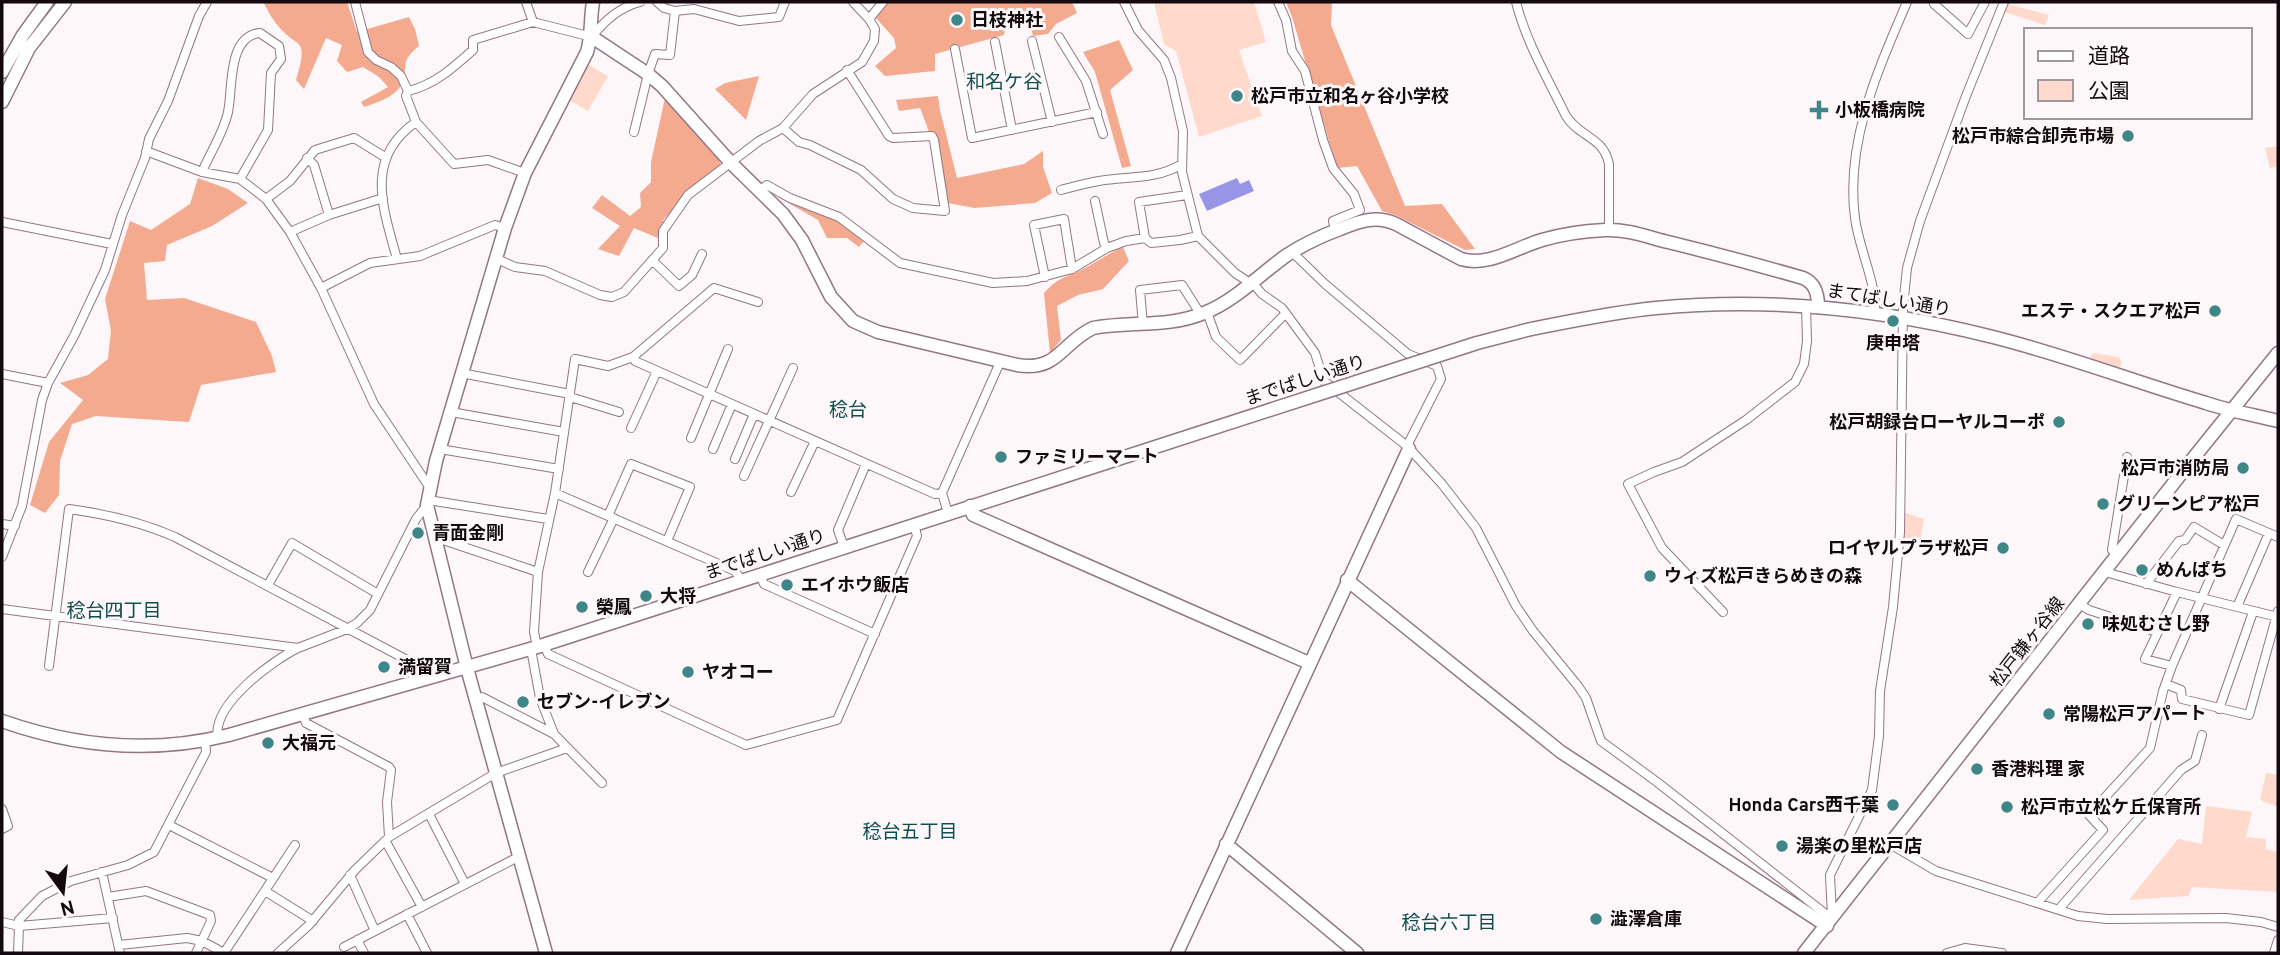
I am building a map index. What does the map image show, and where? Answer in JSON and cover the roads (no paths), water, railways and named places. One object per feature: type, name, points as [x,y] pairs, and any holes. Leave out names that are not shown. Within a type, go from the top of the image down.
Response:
[{"type":"street","points":[[2,72],[23,34],[47,2]]},
{"type":"street","points":[[2,102],[29,48],[65,2]]},
{"type":"street","points":[[2,557],[22,506],[42,400],[48,383],[105,270],[149,138],[168,101],[199,16],[207,2]]},
{"type":"street","points":[[355,2],[368,51],[376,60],[391,66],[401,76],[416,122],[454,164],[488,160],[525,173]]},
{"type":"street","points":[[526,2],[533,22]]},
{"type":"street","points":[[592,37],[590,18],[593,2]]},
{"type":"street","points":[[18,953],[19,920],[41,896],[71,881],[128,865],[150,855],[169,825],[228,705],[278,658],[357,624],[370,610],[428,497],[495,258],[525,173],[592,37],[602,24],[626,7],[640,2]]},
{"type":"street","points":[[657,2],[664,8],[694,9],[739,21],[779,17],[785,2]]},
{"type":"street","points":[[495,258],[515,267],[545,271],[600,295],[612,297],[624,292],[663,248],[663,231],[688,195],[759,141],[783,128],[813,94],[863,62],[874,41],[875,29],[853,2]]},
{"type":"street","points":[[869,19],[883,2]]},
{"type":"street","points":[[1124,2],[1138,30],[1164,60],[1176,96],[1183,131],[1182,164],[1186,195],[1198,236],[1235,273],[1251,282],[1286,313],[1315,353],[1324,381],[1408,447],[1442,484],[1476,527],[1516,606],[1586,698],[1601,741],[1657,782],[1830,922]]},
{"type":"street","points":[[1278,2],[1286,20],[1292,51],[1305,71],[1333,168],[1354,194],[1360,210],[1333,221],[1335,230]]},
{"type":"street","points":[[1516,2],[1531,44],[1566,116],[1573,126],[1600,144],[1607,156],[1609,230]]},
{"type":"street","points":[[1875,313],[1875,296],[1854,216],[1854,160],[1866,106],[1907,2]]},
{"type":"street","points":[[1935,2],[1934,4],[1968,34],[1985,2],[1999,12]]},
{"type":"street","points":[[1830,922],[1830,875],[1872,790],[1879,736],[1880,691],[1893,607],[1900,532],[1903,317],[1907,268],[1914,239],[1966,96],[2004,2]]},
{"type":"street","points":[[634,132],[655,54],[670,55],[675,10]]},
{"type":"street","points":[[408,91],[432,83],[458,63],[472,50],[473,40],[533,22],[592,37],[662,86],[731,163],[793,226],[831,297],[853,321],[878,332],[1030,367],[1054,359],[1084,332],[1093,328],[1172,322],[1204,314],[1317,237],[1367,220],[1386,220],[1461,259],[1481,262],[1545,239],[1609,230],[1713,253],[1809,280],[1818,297],[1812,306],[1804,364],[1795,382],[1746,420],[1682,462],[1628,484],[1662,548],[1723,612]]},
{"type":"street","points":[[202,172],[228,113],[234,60],[246,38],[260,33],[279,46],[281,58],[271,73],[268,130],[240,179]]},
{"type":"street","points":[[1059,37],[1086,81],[1104,134]]},
{"type":"street","points":[[1032,41],[1052,122]]},
{"type":"street","points":[[995,42],[1012,130]]},
{"type":"street","points":[[955,48],[972,138],[1097,112]]},
{"type":"street","points":[[783,128],[799,142],[860,170],[893,199],[913,208],[945,211],[932,136],[890,136],[847,70]]},
{"type":"street","points":[[397,259],[383,198],[381,174],[385,157],[416,122]]},
{"type":"street","points":[[267,199],[290,181],[315,150],[354,138],[385,157]]},
{"type":"street","points":[[146,150],[202,172],[240,179],[267,199],[290,232],[321,288],[374,404],[428,497],[433,536],[475,699],[546,953]]},
{"type":"street","points":[[307,158],[314,164],[329,215]]},
{"type":"street","points":[[1060,190],[1099,181],[1156,175],[1182,164]]},
{"type":"street","points":[[759,191],[767,186],[839,217],[900,262],[912,267],[993,283],[1045,277],[1072,268],[1107,248],[1145,238]]},
{"type":"street","points":[[1186,195],[1139,202],[1145,238],[1151,243],[1198,236]]},
{"type":"street","points":[[290,232],[329,215],[383,198]]},
{"type":"street","points":[[1095,201],[1107,248]]},
{"type":"street","points":[[1045,277],[1034,225],[1063,219],[1072,268]]},
{"type":"street","points":[[2,222],[112,244]]},
{"type":"street","points":[[321,288],[370,263],[419,256],[495,225],[505,228]]},
{"type":"street","points":[[1177,953],[1441,379],[1437,366],[1408,354],[1328,287],[1292,252]]},
{"type":"street","points":[[653,260],[679,286],[692,275],[702,254]]},
{"type":"street","points":[[1143,325],[1140,290],[1182,285],[1204,314],[1216,337],[1240,360],[1286,313]]},
{"type":"street","points":[[554,734],[540,698],[534,632],[538,572],[555,493],[576,359],[608,366],[633,357],[714,288],[758,302]]},
{"type":"street","name":"まてばしい通り","points":[[1531,330],[1592,317],[1657,308],[1737,304],[1812,306],[1875,313],[1994,337],[2232,410],[2278,421]]},
{"type":"street","name":"までばしい通り","points":[[2,721],[40,734],[103,746],[161,745],[211,739],[537,647],[1478,343],[1531,330]]},
{"type":"street","points":[[691,438],[727,349]]},
{"type":"street","name":"松戸鎌ヶ谷線","points":[[1804,953],[2278,353]]},
{"type":"street","points":[[633,357],[635,361],[866,464],[935,494],[942,493]]},
{"type":"street","points":[[948,513],[942,493],[1001,360]]},
{"type":"street","points":[[744,476],[793,368]]},
{"type":"street","points":[[631,428],[657,371]]},
{"type":"street","points":[[461,373],[570,396],[620,412]]},
{"type":"street","points":[[2,374],[48,383]]},
{"type":"street","points":[[713,449],[732,404]]},
{"type":"street","points":[[451,412],[564,432]]},
{"type":"street","points":[[735,459],[754,414]]},
{"type":"street","points":[[791,492],[815,441]]},
{"type":"street","points":[[440,449],[559,469]]},
{"type":"street","points":[[2118,555],[2112,550],[2127,457]]},
{"type":"street","points":[[588,572],[631,464],[690,487],[667,541]]},
{"type":"street","points":[[844,547],[838,530],[866,464]]},
{"type":"street","points":[[555,493],[735,571],[743,581]]},
{"type":"street","points":[[428,497],[548,519]]},
{"type":"street","points":[[970,506],[973,515],[1309,663]]},
{"type":"street","points":[[49,666],[69,509],[151,526],[426,670],[429,679]]},
{"type":"street","points":[[2038,902],[2102,830],[2089,816],[2150,748],[2172,666],[2236,519],[2274,535],[2237,607]]},
{"type":"street","points":[[2,524],[15,526]]},
{"type":"street","points":[[537,647],[746,744],[837,720],[916,536],[914,524]]},
{"type":"street","points":[[2146,584],[2179,541],[2185,540],[2194,527],[2224,545]]},
{"type":"street","points":[[433,536],[538,572]]},
{"type":"street","points":[[268,585],[292,543],[378,594]]},
{"type":"street","points":[[2105,572],[2253,612],[2278,615],[2249,715],[2182,699],[2180,690],[2166,684]]},
{"type":"street","points":[[760,575],[764,584],[875,634]]},
{"type":"street","points":[[1347,580],[1561,752],[1830,922]]},
{"type":"street","points":[[2172,666],[2145,659],[2176,592]]},
{"type":"street","points":[[2079,604],[2089,610],[2157,632]]},
{"type":"street","points":[[2,609],[298,648]]},
{"type":"street","points":[[2219,709],[2253,612]]},
{"type":"street","points":[[475,699],[482,697],[554,734],[602,783]]},
{"type":"street","points":[[303,715],[306,723],[389,766],[388,839],[422,906]]},
{"type":"street","points":[[2059,909],[2181,770],[2195,761],[2202,735]]},
{"type":"street","points":[[278,953],[313,921],[350,876],[388,839],[496,773],[567,748]]},
{"type":"street","points":[[2,809],[8,826],[2,829]]},
{"type":"street","points":[[429,814],[465,884]]},
{"type":"street","points":[[169,825],[273,878]]},
{"type":"street","points":[[1226,844],[1357,953]]},
{"type":"street","points":[[1890,844],[1936,871],[2094,919],[2226,918],[2278,927]]},
{"type":"street","points":[[102,872],[120,949],[164,939],[187,938],[202,941],[224,953],[295,845]]},
{"type":"street","points":[[344,947],[520,856]]},
{"type":"street","points":[[350,876],[375,931]]},
{"type":"street","points":[[108,897],[146,891],[209,915],[211,921],[196,953]]},
{"type":"street","points":[[265,891],[313,921]]},
{"type":"street","points":[[408,914],[427,953]]},
{"type":"street","points":[[2,922],[19,926],[113,918]]},
{"type":"street","points":[[358,940],[364,953]]},
{"type":"street","points":[[2274,953],[2278,940]]},
{"type":"street","points":[[1947,953],[1965,947],[2003,953]]},
{"type":"place","name":"日枝神社","points":[[957,20]]},
{"type":"place","name":"松戸市立和名ヶ谷小学校","points":[[1237,96]]},
{"type":"place","name":"小板橋病院","points":[[1819,110]]},
{"type":"place","name":"松戸市綜合卸売市場","points":[[2128,136]]},
{"type":"place","name":"エステ・スクエア松戸","points":[[2215,311]]},
{"type":"place","name":"庚申塔","points":[[1893,321]]},
{"type":"place","name":"松戸胡録台ローヤルコーポ","points":[[2059,422]]},
{"type":"place","name":"ファミリーマート","points":[[1001,457]]},
{"type":"place","name":"松戸市消防局","points":[[2243,468]]},
{"type":"place","name":"グリーンピア松戸","points":[[2103,504]]},
{"type":"place","name":"青面金剛","points":[[418,533]]},
{"type":"place","name":"ロイヤルプラザ松戸","points":[[2003,548]]},
{"type":"place","name":"めんぱち","points":[[2142,570]]},
{"type":"place","name":"ウィズ松戸きらめきの森","points":[[1650,576]]},
{"type":"place","name":"エイホウ飯店","points":[[787,585]]},
{"type":"place","name":"大将","points":[[646,596]]},
{"type":"place","name":"榮鳳","points":[[582,607]]},
{"type":"place","name":"味処むさし野","points":[[2088,624]]},
{"type":"place","name":"満留賀","points":[[384,667]]},
{"type":"place","name":"ヤオコー","points":[[688,672]]},
{"type":"place","name":"セブン-イレブン","points":[[523,702]]},
{"type":"place","name":"常陽松戸アパート","points":[[2049,714]]},
{"type":"place","name":"大福元","points":[[268,743]]},
{"type":"place","name":"香港料理 家","points":[[1977,769]]},
{"type":"place","name":"Honda Cars西千葉","points":[[1893,805]]},
{"type":"place","name":"松戸市立松ケ丘保育所","points":[[2007,807]]},
{"type":"place","name":"湯楽の里松戸店","points":[[1782,846]]},
{"type":"place","name":"澁澤倉庫","points":[[1596,919]]},
{"type":"district","name":"和名ケ谷","points":[[1004,81]]},
{"type":"district","name":"稔台","points":[[848,409]]},
{"type":"district","name":"稔台四丁目","points":[[114,610]]},
{"type":"district","name":"稔台五丁目","points":[[910,831]]},
{"type":"district","name":"稔台六丁目","points":[[1449,922]]}]
